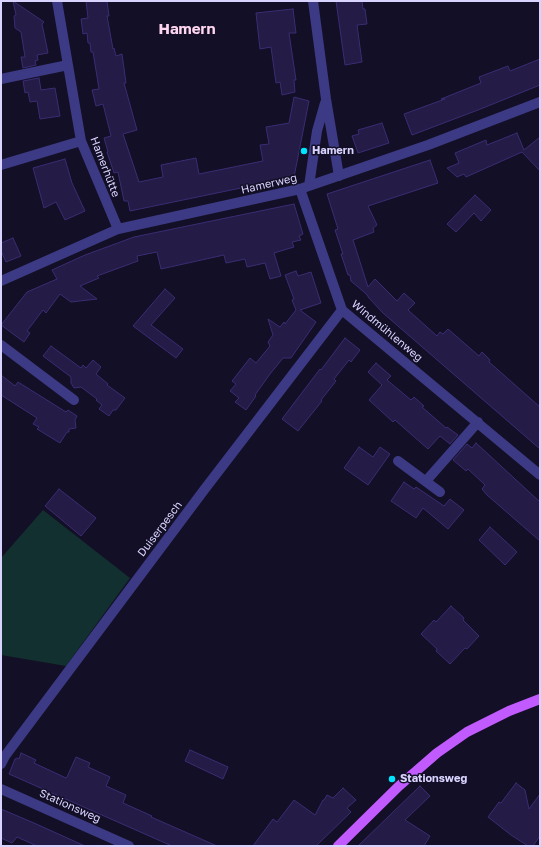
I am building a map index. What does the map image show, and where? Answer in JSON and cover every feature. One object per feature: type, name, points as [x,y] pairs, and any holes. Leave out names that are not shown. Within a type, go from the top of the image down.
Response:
[{"type":"main road","points":[[338,846],[399,786],[437,753],[467,732],[509,711],[540,700]]},
{"type":"street","name":"Hamerhütte","points":[[57,1],[81,141],[118,229]]},
{"type":"street","name":"Windmühlenweg","points":[[313,1],[326,99],[339,176]]},
{"type":"street","points":[[1,79],[68,65]]},
{"type":"street","name":"Windmühlenweg","points":[[326,99],[317,131],[305,188],[342,310],[540,475]]},
{"type":"street","name":"Hamerweg","points":[[1,282],[118,229],[305,188],[428,145],[540,102]]},
{"type":"street","points":[[1,165],[81,141]]},
{"type":"street","name":"Duiserpesch","points":[[1,764],[9,751],[204,490],[342,310]]},
{"type":"street","points":[[1,345],[74,400]]},
{"type":"street","points":[[426,481],[478,422]]},
{"type":"street","points":[[398,461],[440,492]]},
{"type":"street","name":"Stationsweg","points":[[1,789],[130,846]]},
{"type":"green space","points":[[43,510],[130,578],[66,666],[1,655],[1,558]]},
{"type":"building","points":[[13,1],[44,22],[42,24],[48,53],[37,55],[38,60],[35,61],[36,65],[23,68],[21,57],[25,57],[21,32],[15,28],[14,16],[16,15]]},
{"type":"building","points":[[86,1],[107,1],[109,16],[107,16],[113,49],[114,48],[116,56],[122,54],[126,83],[124,83],[137,130],[123,134],[139,182],[163,177],[161,165],[196,158],[199,174],[263,161],[260,145],[269,144],[266,127],[289,123],[294,97],[309,101],[294,177],[130,211],[128,201],[124,201],[118,172],[114,173],[107,152],[104,138],[111,136],[103,104],[96,106],[92,90],[99,89],[93,52],[91,52],[90,43],[88,43],[87,33],[83,34],[81,19],[88,18]]},
{"type":"building","points":[[336,1],[362,1],[363,9],[365,9],[367,24],[357,25],[362,62],[345,65]]},
{"type":"building","points":[[293,9],[296,33],[289,33],[296,80],[294,80],[295,92],[282,95],[280,82],[276,83],[271,47],[260,49],[256,13]]},
{"type":"building","points":[[540,59],[540,85],[412,135],[404,114],[445,99],[441,99],[481,83],[479,77],[508,66],[510,71]]},
{"type":"building","points":[[39,78],[41,90],[55,88],[60,116],[40,119],[37,101],[30,102],[28,92],[25,93],[23,81]]},
{"type":"building","points":[[382,123],[389,143],[358,153],[352,136],[359,134],[358,130]]},
{"type":"building","points":[[517,133],[524,150],[540,137],[540,171],[522,152],[466,177],[464,174],[457,177],[447,168],[459,163],[455,153],[486,140],[487,145]]},
{"type":"building","points":[[65,159],[72,183],[85,211],[65,220],[56,202],[44,208],[33,168]]},
{"type":"building","points":[[430,160],[438,183],[368,206],[377,225],[373,228],[374,232],[353,240],[368,287],[375,279],[397,301],[404,293],[415,303],[408,310],[437,336],[440,332],[443,334],[448,329],[479,356],[482,352],[490,360],[489,362],[540,407],[540,449],[383,313],[364,292],[351,281],[350,275],[348,275],[335,230],[338,229],[327,194]]},
{"type":"building","points":[[475,195],[491,210],[481,221],[474,213],[456,232],[447,224]]},
{"type":"building","points":[[294,204],[303,234],[299,236],[301,240],[292,242],[294,247],[274,253],[281,276],[270,279],[265,263],[247,267],[245,259],[226,263],[224,255],[161,269],[157,252],[137,256],[138,261],[97,276],[99,278],[80,286],[97,299],[71,302],[60,294],[46,313],[43,310],[27,331],[30,333],[24,342],[1,325],[27,292],[57,279],[52,270],[85,255],[134,237]]},
{"type":"building","points":[[13,238],[21,256],[6,262],[1,251],[1,243]]},
{"type":"building","points":[[296,271],[298,276],[311,272],[321,303],[300,310],[316,322],[291,358],[283,358],[270,374],[246,410],[235,402],[239,398],[230,391],[236,384],[232,381],[250,358],[256,363],[270,346],[268,342],[273,335],[268,319],[280,327],[284,322],[285,324],[296,310],[292,300],[294,299],[285,275]]},
{"type":"building","points":[[165,289],[175,298],[151,325],[183,349],[176,358],[133,326]]},
{"type":"building","points":[[345,338],[360,350],[351,362],[349,360],[334,379],[336,381],[298,431],[282,419]]},
{"type":"building","points":[[51,346],[81,368],[83,365],[86,368],[93,360],[101,367],[96,374],[108,384],[107,385],[125,398],[116,410],[113,410],[109,416],[99,409],[102,405],[96,400],[97,399],[81,387],[74,388],[71,383],[71,377],[43,356]]},
{"type":"building","points":[[376,363],[391,376],[387,380],[411,400],[414,397],[424,406],[422,407],[446,428],[447,427],[458,435],[450,444],[440,436],[428,449],[395,420],[393,422],[369,400],[382,385],[368,372]]},
{"type":"building","points":[[1,375],[15,386],[18,382],[66,412],[68,410],[77,416],[75,420],[76,428],[69,429],[69,432],[67,432],[60,443],[37,429],[39,427],[33,424],[37,418],[1,395]]},
{"type":"building","points":[[476,443],[540,502],[540,541],[487,495],[482,489],[485,485],[468,469],[466,471],[453,460],[467,444],[472,448]]},
{"type":"building","points":[[359,447],[373,457],[380,447],[390,454],[368,485],[344,468]]},
{"type":"building","points":[[404,482],[414,489],[416,487],[444,506],[450,499],[464,510],[448,529],[423,508],[416,518],[391,501]]},
{"type":"building","points":[[59,489],[96,518],[81,536],[45,506]]},
{"type":"building","points":[[490,527],[517,552],[505,565],[479,540]]},
{"type":"building","points":[[451,606],[464,618],[463,620],[479,636],[450,664],[421,634],[434,620],[436,622]]},
{"type":"building","points":[[190,750],[228,767],[223,779],[185,761]]},
{"type":"building","points":[[21,753],[36,760],[34,763],[66,778],[76,757],[90,763],[88,767],[110,777],[106,786],[126,795],[123,803],[217,846],[172,846],[9,774],[15,759],[19,759]]},
{"type":"building","points":[[516,783],[525,790],[529,809],[540,794],[540,836],[533,846],[528,846],[488,817]]},
{"type":"building","points":[[420,786],[430,796],[405,820],[430,836],[424,846],[358,846]]},
{"type":"building","points":[[343,788],[356,800],[347,808],[351,812],[316,846],[253,846],[273,819],[277,822],[294,800],[315,815],[327,795],[333,798]]},
{"type":"building","points":[[1,809],[85,846],[37,846],[17,837],[12,843],[1,838]]},
{"type":"place","name":"Hamern","points":[[304,151]]},
{"type":"place","name":"Stationsweg","points":[[392,779]]},
{"type":"district","name":"Hamern","points":[[187,29]]}]
